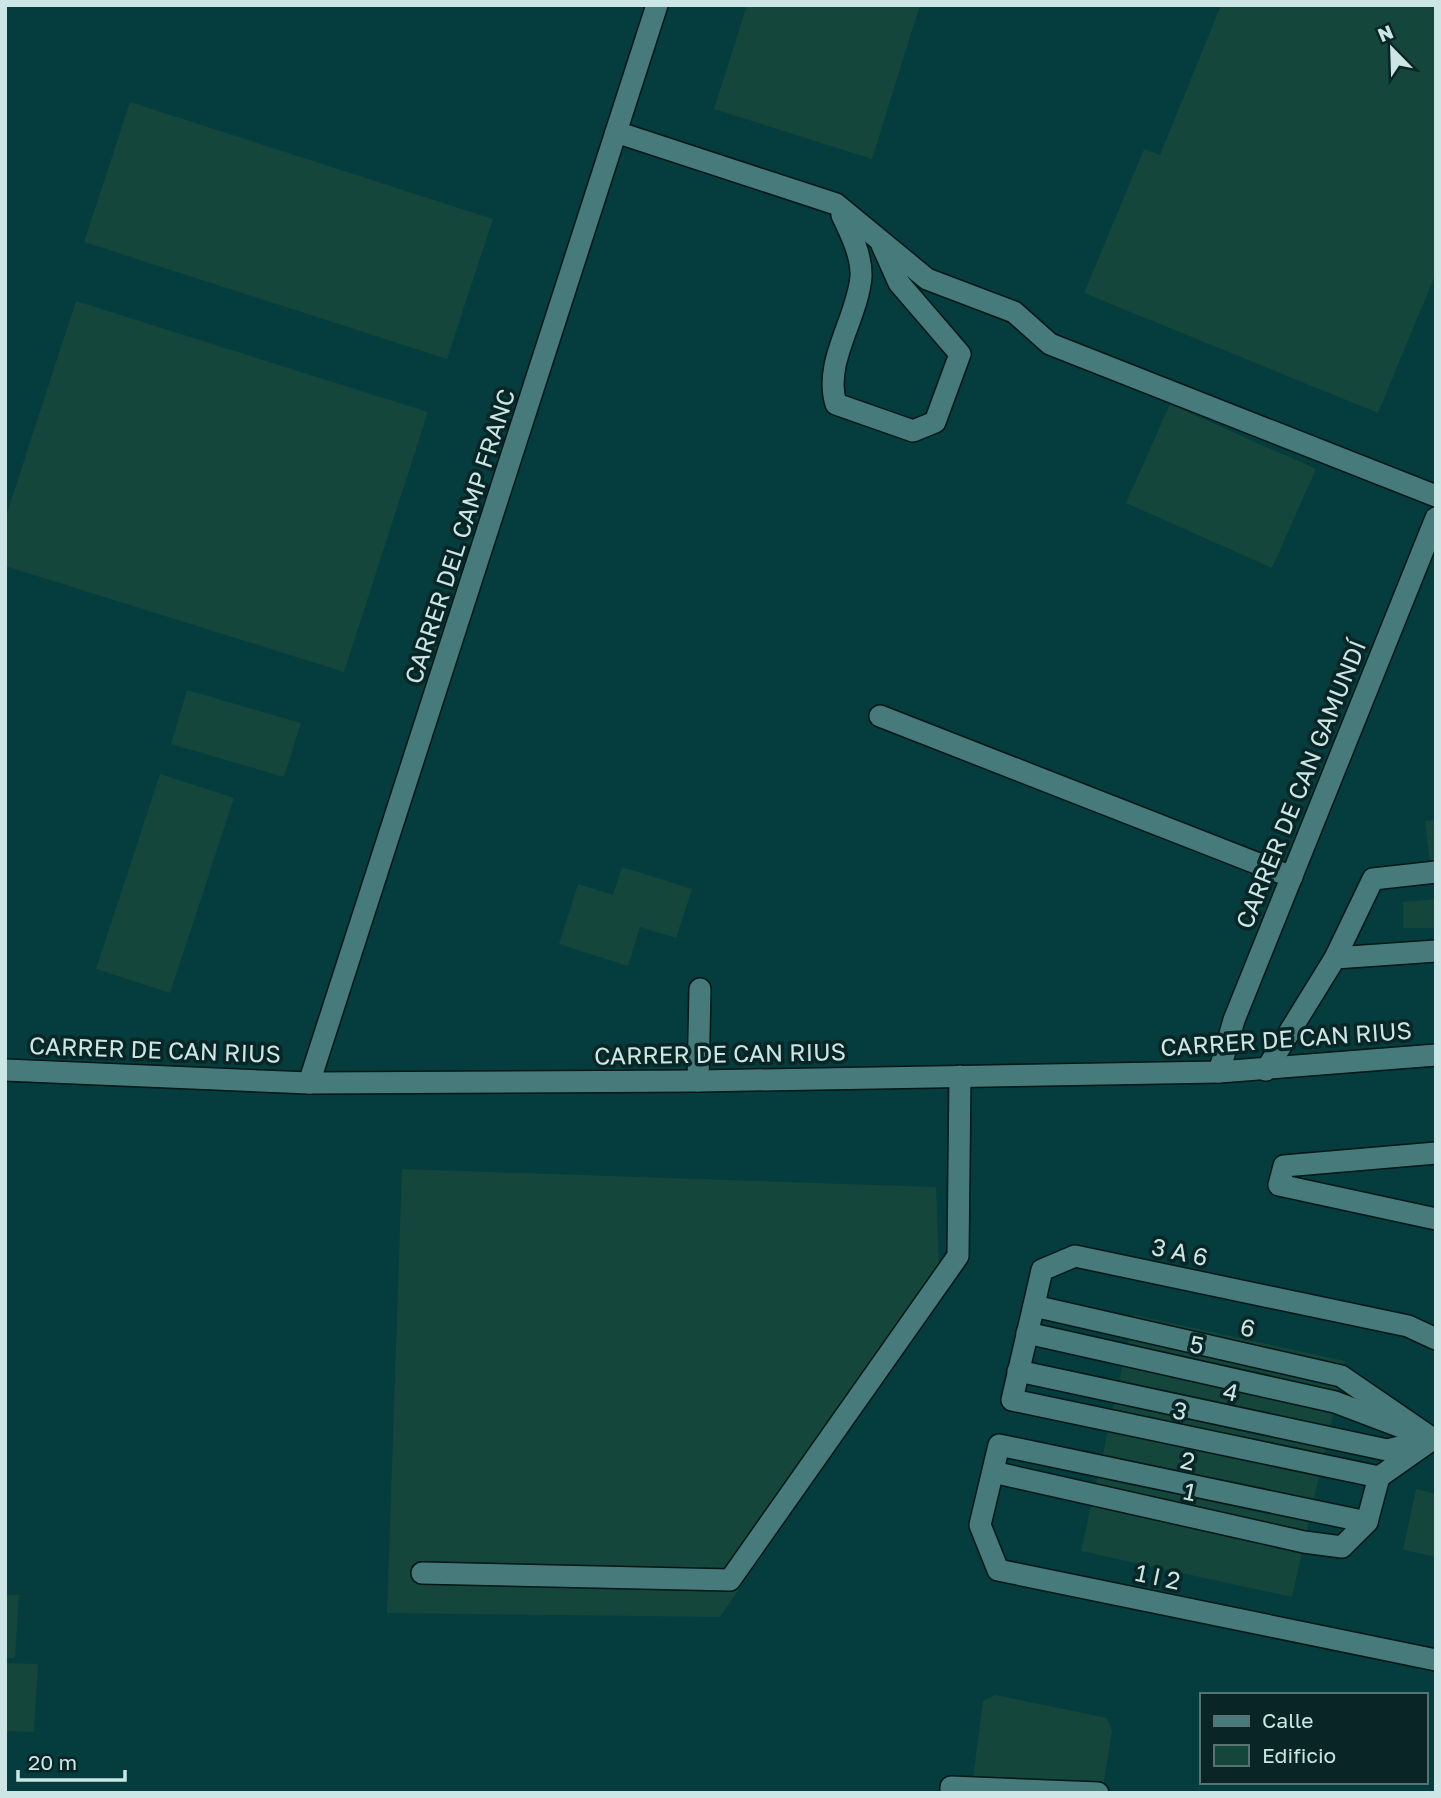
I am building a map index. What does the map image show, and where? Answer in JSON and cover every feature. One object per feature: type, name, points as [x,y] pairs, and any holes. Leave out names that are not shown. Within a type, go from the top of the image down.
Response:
[{"type":"street","name":"CARRER DEL CAMP FRANC","points":[[309,1083],[657,5]]},
{"type":"street","points":[[616,132],[836,204],[927,279],[1014,313],[1051,344],[1436,496]]},
{"type":"street","points":[[836,204],[854,239],[861,277],[830,385],[836,404],[913,431],[935,422],[960,354],[899,283],[880,240]]},
{"type":"street","name":"CARRER DE CAN GAMUNDÍ","points":[[1219,1072],[1234,1020],[1436,518]]},
{"type":"street","points":[[880,716],[1292,877]]},
{"type":"street","points":[[1266,1070],[1335,958],[1373,879],[1436,873]]},
{"type":"street","points":[[1335,958],[1436,951]]},
{"type":"street","points":[[698,1081],[700,989]]},
{"type":"street","name":"CARRER DE CAN RIUS","points":[[5,1070],[309,1083],[698,1081],[1219,1072],[1436,1055]]},
{"type":"street","points":[[422,1573],[730,1580],[958,1256],[960,1076]]},
{"type":"street","points":[[1436,1153],[1284,1166],[1279,1185],[1436,1219]]},
{"type":"street","name":"3 A 6","points":[[1012,1399],[1042,1270],[1075,1256],[1408,1326],[1436,1339]]},
{"type":"street","name":"6","points":[[1034,1306],[1341,1376],[1434,1440]]},
{"type":"street","name":"5","points":[[1027,1333],[1335,1402],[1434,1440]]},
{"type":"street","name":"4","points":[[1018,1371],[1387,1450],[1434,1440]]},
{"type":"street","name":"3","points":[[1012,1399],[1379,1477]]},
{"type":"street","points":[[1367,1522],[1379,1477],[1434,1440]]},
{"type":"street","name":"1 I 2","points":[[999,1445],[980,1525],[998,1570],[1436,1660]]},
{"type":"street","name":"2","points":[[999,1445],[1367,1522]]},
{"type":"street","name":"1","points":[[993,1472],[1304,1542],[1342,1547],[1367,1522]]},
{"type":"street","points":[[951,1793],[951,1787],[1098,1793]]},
{"type":"shaded area","points":[[5,5],[1436,5],[1436,1793],[5,1793]]},
{"type":"building","points":[[747,5],[920,5],[872,159],[714,109]]},
{"type":"building","points":[[1221,5],[1436,5],[1436,273],[1378,413],[1084,293],[1144,149],[1160,155]]},
{"type":"building","points":[[130,102],[493,219],[447,359],[84,242]]},
{"type":"building","points":[[76,301],[428,412],[344,672],[5,566],[5,519]]},
{"type":"building","points":[[1170,404],[1316,469],[1272,568],[1126,503]]},
{"type":"building","points":[[187,690],[301,723],[284,777],[171,744]]},
{"type":"building","points":[[160,774],[234,798],[170,993],[96,969]]},
{"type":"building","points":[[1436,820],[1436,865],[1430,865],[1425,821]]},
{"type":"building","points":[[622,867],[692,889],[676,938],[640,927],[628,966],[559,944],[578,884],[613,895]]},
{"type":"building","points":[[1436,899],[1436,928],[1403,928],[1403,902]]},
{"type":"building","points":[[402,1169],[936,1187],[940,1298],[720,1617],[387,1613]]},
{"type":"building","points":[[1134,1315],[1345,1361],[1292,1597],[1081,1551]]},
{"type":"building","points":[[1416,1489],[1436,1494],[1436,1557],[1403,1550]]},
{"type":"building","points":[[5,1595],[19,1595],[15,1658],[5,1658]]},
{"type":"building","points":[[5,1663],[38,1664],[34,1732],[5,1731]]},
{"type":"building","points":[[996,1695],[1107,1718],[1112,1731],[1102,1793],[971,1793],[983,1701]]}]
